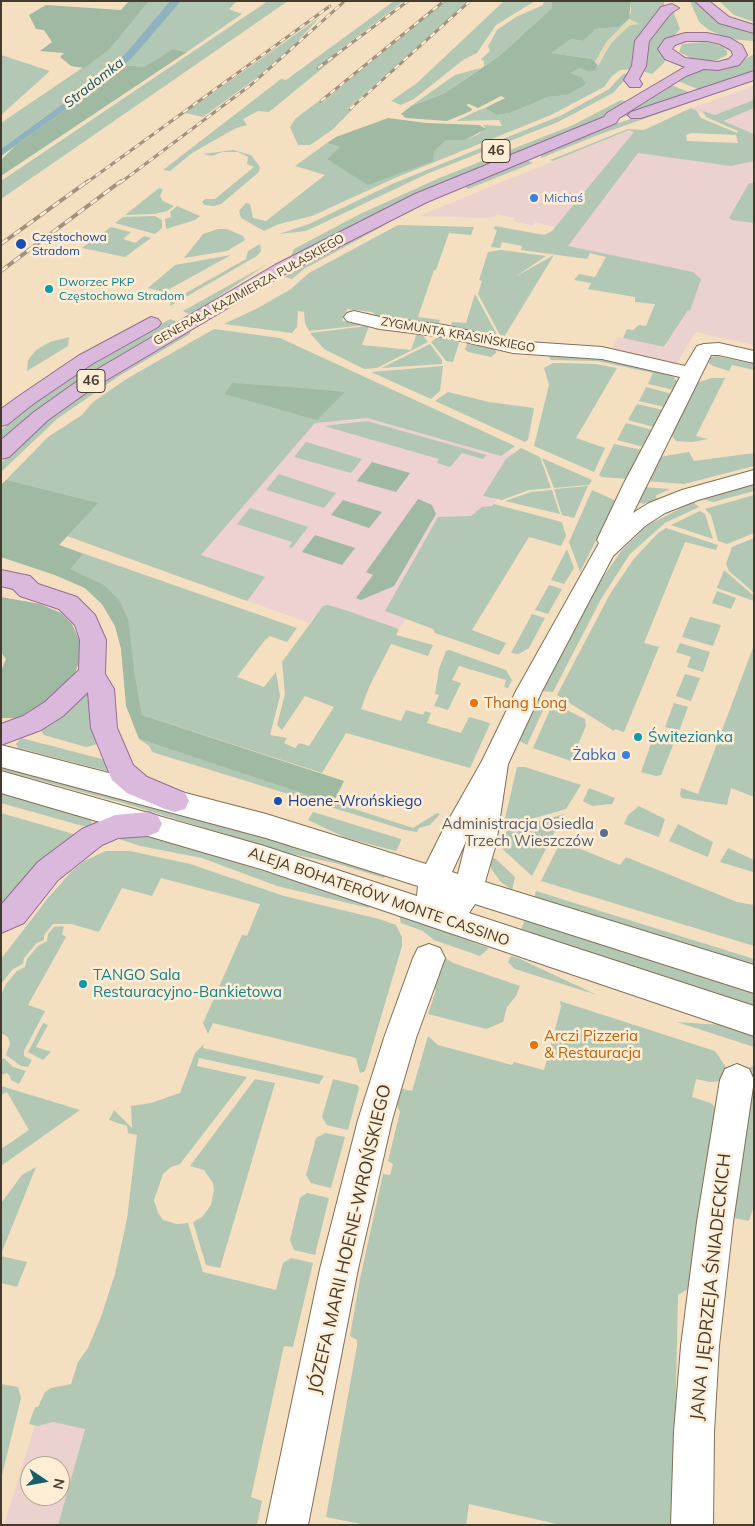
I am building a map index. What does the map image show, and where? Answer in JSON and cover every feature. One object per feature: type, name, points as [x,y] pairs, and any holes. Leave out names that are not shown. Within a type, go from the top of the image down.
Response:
[{"type":"main road","points":[[701,1],[719,18],[754,29]]},
{"type":"main road","points":[[635,84],[631,80],[638,66],[642,40],[666,10],[681,19],[674,40],[666,46],[666,51],[673,58]]},
{"type":"main road","name":"46","points":[[673,58],[700,66],[729,64],[737,60],[743,48],[707,37],[681,19]]},
{"type":"main road","name":"GENERAŁA KAZIMIERZA PUŁASKIEGO","points":[[1,452],[41,416],[86,384],[281,269],[421,198],[601,113],[635,84],[649,80],[667,67],[673,58]]},
{"type":"main road","name":"GENERAŁA KAZIMIERZA PUŁASKIEGO","points":[[405,189],[601,113],[612,116],[681,73],[700,66]]},
{"type":"main road","points":[[601,113],[622,120],[754,75]]},
{"type":"main road","name":"GENERAŁA KAZIMIERZA PUŁASKIEGO","points":[[203,294],[292,244]]},
{"type":"main road","name":"GENERAŁA KAZIMIERZA PUŁASKIEGO","points":[[1,420],[26,400],[85,360],[170,312]]},
{"type":"main road","points":[[1,578],[21,582],[29,590],[68,603],[86,622],[93,640],[92,674],[101,689],[104,728],[122,772],[137,785],[174,801]]},
{"type":"main road","points":[[1,592],[14,593],[29,590]]},
{"type":"main road","points":[[1,736],[32,723],[54,709],[74,688],[92,674]]},
{"type":"main road","points":[[1,920],[13,914],[48,871],[92,837],[116,827],[148,824]]},
{"type":"street","name":"ZYGMUNTA KRASIŃSKIEGO","points":[[354,317],[380,323],[444,331],[513,347],[602,354],[692,374]]},
{"type":"street","points":[[494,764],[481,844],[468,890],[457,904],[438,917],[432,897],[434,879],[458,828],[494,764],[528,691],[604,551],[632,490],[704,350],[719,349],[754,357]]},
{"type":"street","points":[[604,551],[637,521],[658,508],[690,495],[754,477]]},
{"type":"street","name":"ALEJA BOHATERÓW MONTE CASSINO","points":[[1,756],[266,826],[754,980]]},
{"type":"street","name":"ALEJA BOHATERÓW MONTE CASSINO","points":[[1,782],[273,861],[754,1021]]},
{"type":"street","name":"JÓZEFA MARII HOENE-WROŃSKIEGO","points":[[287,1525],[339,1269],[373,1128],[400,1038],[429,958]]},
{"type":"street","name":"JANA I JĘDRZEJA ŚNIADECKICH","points":[[692,1525],[694,1432],[700,1346],[714,1227],[737,1080]]},
{"type":"shaded area","points":[[754,86],[754,345],[696,332],[677,363],[612,349],[618,337],[665,347],[677,328],[690,274],[554,246],[566,230],[536,222],[533,226],[512,221],[515,218],[497,214],[495,217],[485,218],[419,216],[629,130],[644,130],[673,155],[734,164],[748,135],[691,108]]},
{"type":"shaded area","points":[[367,394],[524,457],[427,610],[405,620],[399,629],[376,621],[314,616],[309,623],[95,546]]},
{"type":"shaded area","points":[[53,1422],[85,1428],[70,1482],[70,1456],[25,1456],[35,1425]]},
{"type":"shaded area","points":[[20,1473],[20,1506],[63,1506],[58,1525],[4,1525]]},
{"type":"green space","points":[[129,1],[149,1],[110,49],[84,68],[71,66],[60,57],[64,53],[40,51],[52,42],[44,30],[36,29],[29,15],[46,5],[121,10]]},
{"type":"green space","points":[[149,1],[170,1],[125,54],[102,75],[96,76],[99,77],[1,149],[1,123],[110,49]]},
{"type":"green space","points":[[181,1],[237,1],[229,9],[242,14],[187,52],[173,49],[144,67],[124,65]]},
{"type":"green space","points":[[268,1],[288,1],[1,199],[1,181]]},
{"type":"green space","points":[[394,1],[404,1],[335,53],[341,53],[269,112],[258,111],[243,119],[247,125],[236,128],[192,153],[170,171],[163,170],[281,79],[286,80]]},
{"type":"green space","points":[[445,1],[469,1],[347,109],[352,110],[332,130],[310,145],[298,145],[290,127],[296,118],[319,101],[323,102]]},
{"type":"green space","points":[[504,1],[535,1],[496,25],[477,53],[463,60],[414,99],[401,105],[391,101],[417,83]]},
{"type":"green space","points":[[544,1],[552,1],[552,8],[498,57],[484,66],[484,61],[481,59],[490,51],[488,46],[497,30],[516,17],[543,5]]},
{"type":"green space","points":[[552,1],[631,1],[629,19],[618,27],[596,29],[583,41],[571,39],[551,53],[592,59],[598,65],[595,71],[589,72],[580,68],[570,73],[582,78],[586,84],[567,95],[548,97],[510,113],[496,115],[485,108],[505,98],[501,96],[478,108],[469,104],[466,105],[472,109],[471,111],[447,121],[406,118],[401,114],[411,106],[443,94],[498,57],[552,8]]},
{"type":"green space","points":[[631,1],[664,1],[664,6],[633,69],[620,70],[612,76],[604,87],[551,115],[395,178],[312,216],[279,224],[264,231],[241,218],[239,211],[246,203],[250,204],[253,218],[266,221],[325,175],[295,166],[327,143],[341,147],[327,159],[434,152],[446,140],[465,140],[479,134],[485,127],[483,125],[502,126],[499,120],[456,121],[477,111],[485,108],[496,115],[510,113],[548,97],[567,95],[569,73],[580,68],[589,72],[595,71],[611,43],[630,25],[639,24],[629,19],[601,51],[595,62],[592,59],[550,53],[571,39],[583,41],[596,29],[618,27],[631,13]]},
{"type":"green space","points":[[690,1],[697,1],[753,32],[754,41],[729,39],[709,30],[699,22]]},
{"type":"green space","points":[[719,1],[754,1],[754,22],[734,15]]},
{"type":"green space","points":[[673,11],[680,29],[673,37],[664,63],[652,74],[642,71],[645,43],[670,12]]},
{"type":"green space","points":[[320,17],[294,45],[263,73],[203,117],[185,113]]},
{"type":"green space","points":[[705,42],[722,46],[727,51],[727,55],[717,60],[705,61],[691,58],[679,52],[682,44]]},
{"type":"green space","points":[[173,49],[187,52],[1,176],[1,160],[15,146],[81,99],[124,65],[144,67]]},
{"type":"green space","points":[[754,54],[754,72],[700,90],[675,80],[688,72],[740,62]]},
{"type":"green space","points":[[1,55],[50,71],[1,115]]},
{"type":"green space","points":[[481,68],[443,94],[411,106],[455,75]]},
{"type":"green space","points":[[631,73],[613,93],[558,122],[429,173],[306,231],[279,234],[309,224],[392,184],[562,115],[609,89],[623,74]]},
{"type":"green space","points":[[669,84],[691,93],[618,119]]},
{"type":"green space","points":[[697,96],[700,99],[598,135],[541,158],[541,153],[590,133]]},
{"type":"green space","points":[[621,100],[630,103],[573,131],[398,203],[291,256],[294,249],[358,215],[437,179],[573,125]]},
{"type":"green space","points":[[754,100],[754,108],[723,121],[754,134],[754,161],[731,166],[638,153],[568,246],[693,272],[701,279],[690,311],[688,310],[664,347],[623,338],[627,329],[633,330],[639,325],[646,326],[655,304],[635,302],[635,297],[588,289],[591,283],[574,280],[579,274],[595,277],[606,257],[590,253],[587,259],[521,250],[522,246],[502,242],[500,248],[491,247],[497,230],[494,229],[495,226],[544,235],[552,231],[634,132],[629,130],[553,161],[550,160],[628,129],[644,130],[691,108],[697,111],[701,118],[737,133],[738,131],[706,117],[703,111],[715,115]],"holes":[[[692,133],[736,135],[738,143],[687,141],[686,135]]]},
{"type":"green space","points":[[388,118],[426,123],[479,125],[486,129],[465,140],[446,140],[434,152],[433,161],[368,185],[327,159],[340,147],[327,143],[336,137]]},
{"type":"green space","points":[[233,150],[251,155],[260,167],[259,172],[221,204],[214,206],[205,205],[202,202],[205,199],[215,199],[254,167],[247,164],[248,157],[238,152],[222,152],[212,156],[203,154]]},
{"type":"green space","points":[[526,160],[533,163],[468,189],[464,186]]},
{"type":"green space","points":[[749,183],[754,183],[754,223],[732,220],[729,218]]},
{"type":"green space","points":[[159,188],[163,189],[160,196],[163,201],[174,206],[167,211],[155,214],[125,215]]},
{"type":"green space","points":[[177,206],[200,216],[195,220],[166,229],[165,219],[171,217],[170,212]]},
{"type":"green space","points":[[155,216],[162,220],[162,228],[155,234],[115,223],[123,217]]},
{"type":"green space","points":[[379,225],[385,225],[304,269],[292,279],[285,277],[296,267]]},
{"type":"green space","points":[[398,225],[474,227],[471,235],[449,233],[436,270],[434,270],[418,317],[440,320],[438,327],[383,321],[372,312],[347,309],[342,321],[365,325],[309,331],[305,323],[304,312],[298,311],[297,327],[292,333],[224,324],[258,308],[291,289],[309,273]]},
{"type":"green space","points":[[111,227],[131,232],[123,239],[135,243],[144,236],[151,238],[125,257],[82,248]]},
{"type":"green space","points":[[218,229],[227,229],[243,236],[245,240],[227,251],[184,258],[203,234]]},
{"type":"green space","points":[[260,244],[261,251],[257,256],[170,306],[170,302],[246,259],[248,251]]},
{"type":"green space","points":[[501,250],[546,256],[515,277],[554,255],[504,337],[501,337],[478,294],[482,281],[479,280],[488,252]]},
{"type":"green space","points":[[231,255],[164,292],[148,288],[175,265]]},
{"type":"green space","points":[[268,264],[191,315],[183,311]]},
{"type":"green space","points":[[475,294],[500,340],[450,328],[452,322],[466,323]]},
{"type":"green space","points":[[170,319],[178,322],[74,384],[1,442],[1,430],[36,402],[93,363]]},
{"type":"green space","points":[[369,326],[362,345],[411,350],[417,333],[421,333],[428,342],[377,368],[364,369],[324,349],[310,333]]},
{"type":"green space","points":[[190,329],[190,334],[119,376],[57,419],[1,472],[1,463],[54,415],[106,379]]},
{"type":"green space","points":[[214,329],[280,338],[515,446],[501,456],[367,418],[315,423],[201,555],[265,577],[247,601],[67,536],[59,545],[297,628],[287,642],[270,636],[264,641],[237,677],[264,687],[276,672],[280,696],[270,735],[287,738],[284,743],[295,748],[299,743],[309,746],[334,707],[305,696],[282,730],[277,725],[285,694],[282,662],[323,606],[328,605],[345,610],[399,629],[396,635],[433,645],[428,656],[391,644],[369,687],[361,709],[401,721],[406,710],[423,715],[425,711],[431,713],[427,723],[461,733],[469,717],[487,722],[490,724],[470,768],[346,733],[322,773],[142,715],[134,669],[123,671],[121,648],[115,626],[102,604],[85,588],[55,575],[1,557],[1,485],[48,437],[82,415],[93,402],[128,378]]},
{"type":"green space","points":[[439,336],[457,339],[459,343],[453,362],[446,361],[431,342]]},
{"type":"green space","points":[[69,337],[68,346],[27,371],[28,360],[36,350],[50,342]]},
{"type":"green space","points":[[468,342],[495,348],[496,353],[491,357],[468,352],[465,349]]},
{"type":"green space","points":[[430,344],[442,360],[442,364],[381,368]]},
{"type":"green space","points":[[546,353],[585,355],[672,374],[678,383],[674,390],[648,384],[653,373],[597,361],[551,360]]},
{"type":"green space","points":[[716,356],[754,364],[754,370],[732,365],[729,371],[713,366],[709,363],[709,358]]},
{"type":"green space","points":[[553,363],[595,364],[617,368],[576,438],[605,448],[594,472],[534,446],[549,385],[544,368]]},
{"type":"green space","points":[[443,366],[440,391],[431,399],[371,372]]},
{"type":"green space","points":[[712,378],[725,378],[696,436],[708,439],[692,442],[676,441],[671,435],[696,383]]},
{"type":"green space","points":[[232,383],[345,392],[317,420],[225,394]]},
{"type":"green space","points":[[646,387],[672,394],[664,407],[639,401]]},
{"type":"green space","points":[[448,392],[489,402],[534,408],[528,440],[525,442],[435,401]]},
{"type":"green space","points":[[637,404],[663,410],[654,427],[628,420]]},
{"type":"green space","points":[[367,421],[487,455],[483,459],[462,453],[450,467],[437,463],[439,459],[324,426]]},
{"type":"green space","points":[[626,423],[653,430],[644,447],[617,440]]},
{"type":"green space","points":[[306,442],[362,459],[351,473],[294,457]]},
{"type":"green space","points":[[614,444],[642,450],[628,479],[602,477],[599,475]]},
{"type":"green space","points":[[521,448],[540,457],[551,488],[529,490],[502,500],[483,496],[506,459]]},
{"type":"green space","points":[[689,452],[694,461],[754,453],[754,466],[684,484],[645,481],[659,457]]},
{"type":"green space","points":[[542,458],[592,480],[589,485],[554,488]]},
{"type":"green space","points":[[372,462],[410,473],[396,492],[357,481]]},
{"type":"green space","points":[[279,474],[336,493],[324,508],[266,490]]},
{"type":"green space","points":[[6,480],[98,503],[59,545],[83,554],[70,569],[104,585],[119,600],[128,619],[142,715],[344,781],[333,803],[139,739],[126,706],[121,648],[115,626],[102,604],[85,588],[55,575],[1,557],[1,485]]},
{"type":"green space","points":[[754,484],[754,491],[713,502],[702,499]]},
{"type":"green space","points":[[588,486],[574,518],[562,515],[554,489]]},
{"type":"green space","points":[[643,487],[670,489],[655,496],[658,499],[643,504],[638,502]]},
{"type":"green space","points":[[552,490],[560,514],[505,501],[531,492]]},
{"type":"green space","points":[[592,490],[616,501],[580,572],[569,542]]},
{"type":"green space","points":[[754,495],[754,533],[727,544],[718,541],[711,515],[705,509]]},
{"type":"green space","points":[[418,499],[432,505],[436,514],[394,586],[361,600],[356,598],[373,575],[366,572]]},
{"type":"green space","points":[[343,500],[382,512],[369,528],[331,515]]},
{"type":"green space","points":[[693,502],[699,507],[665,523],[630,554],[601,599],[553,692],[541,691],[592,593],[622,550],[648,525]]},
{"type":"green space","points":[[494,504],[562,522],[566,536],[561,546],[529,537],[472,630],[506,643],[499,655],[435,633],[433,629],[385,611],[438,517],[471,516],[482,507]]},
{"type":"green space","points":[[250,508],[308,527],[292,548],[289,547],[292,542],[237,524]]},
{"type":"green space","points":[[700,511],[705,514],[713,539],[671,525]]},
{"type":"green space","points":[[666,528],[718,545],[716,550],[685,542],[644,643],[659,647],[624,732],[615,729],[614,731],[557,695],[610,594],[633,560],[658,533]]},
{"type":"green space","points":[[315,535],[355,548],[342,565],[302,552]]},
{"type":"green space","points":[[754,538],[754,593],[729,571],[726,564],[732,547]]},
{"type":"green space","points":[[567,549],[574,568],[564,584],[551,580]]},
{"type":"green space","points":[[724,570],[754,596],[754,601],[717,588]]},
{"type":"green space","points":[[549,585],[562,589],[548,614],[535,610]]},
{"type":"green space","points":[[717,591],[736,598],[731,609],[712,603]]},
{"type":"green space","points":[[1,597],[40,604],[61,613],[72,624],[80,642],[79,662],[74,676],[27,718],[1,718],[1,671],[6,659],[1,652]]},
{"type":"green space","points":[[532,614],[545,618],[529,648],[519,654],[511,653]]},
{"type":"green space","points":[[690,617],[721,625],[713,646],[682,637]]},
{"type":"green space","points":[[680,643],[710,652],[703,672],[687,667],[691,657],[676,652]]},
{"type":"green space","points":[[754,645],[754,797],[731,788],[727,805],[682,798],[680,795],[681,788],[698,794]]},
{"type":"green space","points":[[449,650],[506,670],[512,680],[508,688],[504,687],[506,680],[459,666],[452,680],[461,683],[448,710],[434,706],[439,695],[435,694],[439,669],[446,651]]},
{"type":"green space","points":[[685,674],[700,678],[691,701],[676,696]]},
{"type":"green space","points":[[88,683],[98,744],[86,747],[44,735],[39,727]]},
{"type":"green space","points":[[537,698],[545,701],[545,706],[527,745],[518,740]]},
{"type":"green space","points":[[553,703],[585,719],[586,726],[571,761],[533,748]]},
{"type":"green space","points":[[674,703],[688,707],[679,731],[665,727]]},
{"type":"green space","points":[[662,734],[676,738],[661,775],[656,776],[641,772],[652,741],[659,743]]},
{"type":"green space","points":[[21,738],[106,760],[109,769],[107,771],[18,748],[16,744]]},
{"type":"green space","points":[[139,739],[413,828],[437,813],[440,814],[430,825],[419,828],[417,832],[405,830],[152,752],[149,746]]},
{"type":"green space","points":[[1,766],[204,819],[386,873],[384,878],[335,863],[287,853],[123,803],[1,770]]},
{"type":"green space","points":[[517,767],[525,767],[581,785],[566,809],[503,827]]},
{"type":"green space","points":[[589,788],[615,798],[612,804],[592,806],[583,801]]},
{"type":"green space","points":[[1,792],[91,819],[92,826],[90,828],[1,803]]},
{"type":"green space","points":[[639,806],[665,819],[659,837],[624,824],[628,815]]},
{"type":"green space","points":[[313,812],[401,839],[401,841],[396,851],[346,838],[308,820]]},
{"type":"green space","points":[[1,813],[77,835],[1,913],[2,868]]},
{"type":"green space","points":[[564,814],[532,876],[499,846],[503,832]]},
{"type":"green space","points":[[678,824],[713,842],[708,857],[669,841]]},
{"type":"green space","points":[[135,836],[159,838],[370,905],[369,908],[277,886],[202,858],[140,846],[116,838]]},
{"type":"green space","points":[[561,841],[620,865],[626,857],[737,902],[754,905],[754,946],[541,881]]},
{"type":"green space","points":[[728,848],[754,860],[753,872],[720,862]]},
{"type":"green space","points":[[106,851],[130,851],[190,864],[284,896],[379,919],[396,925],[402,937],[402,946],[365,1071],[360,1073],[356,1058],[213,1023],[208,1034],[203,1023],[242,935],[247,936],[260,904],[161,878],[152,896],[122,888],[99,932],[71,924],[53,924],[44,935],[44,940],[37,943],[24,958],[23,964],[13,969],[1,984],[1,959],[48,898],[71,872],[84,861]]},
{"type":"green space","points":[[486,855],[496,859],[515,877],[512,890],[501,882],[492,870]]},
{"type":"green space","points":[[536,891],[754,959],[754,968],[534,898]]},
{"type":"green space","points":[[399,915],[489,948],[480,956],[434,940],[423,931],[401,923]]},
{"type":"green space","points":[[525,920],[754,993],[754,1009],[519,934]]},
{"type":"green space","points":[[54,927],[64,927],[62,934],[66,937],[28,1005],[45,1011],[24,1051],[24,1056],[32,1060],[28,1067],[21,1066],[6,1055],[10,1043],[8,1037],[1,1033],[1,995],[6,984],[17,971],[25,967],[27,959],[38,946],[47,941],[48,934]]},
{"type":"green space","points":[[511,956],[597,995],[515,969],[508,962]]},
{"type":"green space","points":[[444,957],[453,963],[520,986],[516,996],[507,1007],[503,1022],[486,1029],[428,1014],[436,990],[428,987]]},
{"type":"green space","points":[[560,1001],[715,1051],[728,1070],[720,1081],[710,1082],[696,1079],[692,1097],[711,1103],[718,1110],[690,1288],[678,1295],[673,1525],[561,1525],[469,1504],[466,1525],[366,1525],[326,1517],[357,1346],[357,1340],[350,1336],[360,1279],[383,1174],[390,1175],[393,1164],[388,1161],[400,1112],[396,1104],[395,1087],[412,1091],[428,1036],[438,1045],[512,1065],[514,1062],[544,1070],[561,1007]]},
{"type":"green space","points":[[677,1022],[723,1025],[754,1035],[754,1047]]},
{"type":"green space","points":[[43,1023],[48,1025],[36,1047],[51,1052],[43,1060],[28,1052]]},
{"type":"green space","points":[[204,1044],[203,1048],[324,1076],[319,1084],[199,1058],[197,1066],[247,1077],[180,1164],[171,1167],[163,1174],[154,1200],[158,1213],[163,1220],[177,1224],[188,1223],[203,1272],[276,1290],[283,1263],[291,1258],[313,1263],[293,1347],[284,1346],[251,1497],[262,1501],[257,1525],[58,1525],[63,1506],[70,1506],[70,1482],[85,1429],[53,1422],[38,1426],[29,1424],[35,1407],[38,1407],[45,1392],[51,1388],[71,1384],[78,1362],[88,1348],[101,1317],[115,1274],[127,1219],[137,1135],[128,1133],[127,1126],[109,1120],[114,1110],[132,1128],[131,1106],[151,1103],[180,1093],[195,1053]]},
{"type":"green space","points":[[4,1058],[13,1067],[26,1071],[19,1084],[11,1080],[7,1073],[1,1075],[1,1060]]},
{"type":"green space","points":[[753,1066],[754,1206],[749,1221],[734,1218],[734,1221],[730,1220],[750,1067]]},
{"type":"green space","points":[[255,1079],[275,1083],[220,1268],[206,1265],[193,1222],[202,1217],[211,1205],[214,1190],[213,1183],[204,1170],[190,1166]]},
{"type":"green space","points":[[333,1079],[357,1085],[359,1088],[348,1130],[327,1125],[322,1117]]},
{"type":"green space","points":[[1,1086],[80,1110],[1,1166],[1,1149],[29,1130],[7,1092],[1,1095]]},
{"type":"green space","points":[[325,1133],[345,1137],[331,1188],[311,1183],[306,1175],[316,1138]]},
{"type":"green space","points":[[36,1167],[1,1254],[2,1202],[22,1175]]},
{"type":"green space","points":[[307,1193],[329,1198],[315,1255],[294,1250],[290,1240],[300,1198]]},
{"type":"green space","points":[[1,1256],[27,1262],[17,1287],[1,1283]]},
{"type":"green space","points":[[1,1384],[18,1387],[21,1398],[1,1479]]},
{"type":"sand","points":[[629,19],[639,24],[630,25],[611,43],[598,65],[595,62],[607,41]]},
{"type":"water","name":"Stradomka","points":[[170,1],[181,1],[132,58],[81,99],[1,156],[1,149],[102,75],[125,54]]},
{"type":"railway","points":[[120,183],[252,84],[345,1]]},
{"type":"railway","points":[[318,68],[408,1]]},
{"type":"railway","points":[[321,101],[444,1]]},
{"type":"railway","points":[[350,109],[470,1]]},
{"type":"railway","points":[[86,183],[330,6]]},
{"type":"railway","points":[[1,244],[88,181]]},
{"type":"railway","points":[[1,271],[121,181]]},
{"type":"place","name":"Michaś","points":[[534,198]]},
{"type":"place","name":"Częstochowa Stradom","points":[[21,244]]},
{"type":"place","name":"Dworzec PKP Częstochowa Stradom","points":[[49,289]]},
{"type":"place","name":"Thang Long","points":[[474,703]]},
{"type":"place","name":"Świtezianka","points":[[638,737]]},
{"type":"place","name":"Żabka","points":[[626,755]]},
{"type":"place","name":"Hoene-Wrońskiego","points":[[278,801]]},
{"type":"place","name":"Administracja Osiedla Trzech Wieszczów","points":[[604,833]]},
{"type":"place","name":"TANGO Sala Restauracyjno-Bankietowa","points":[[83,984]]},
{"type":"place","name":"Arczi Pizzeria & Restauracja","points":[[534,1045]]}]
